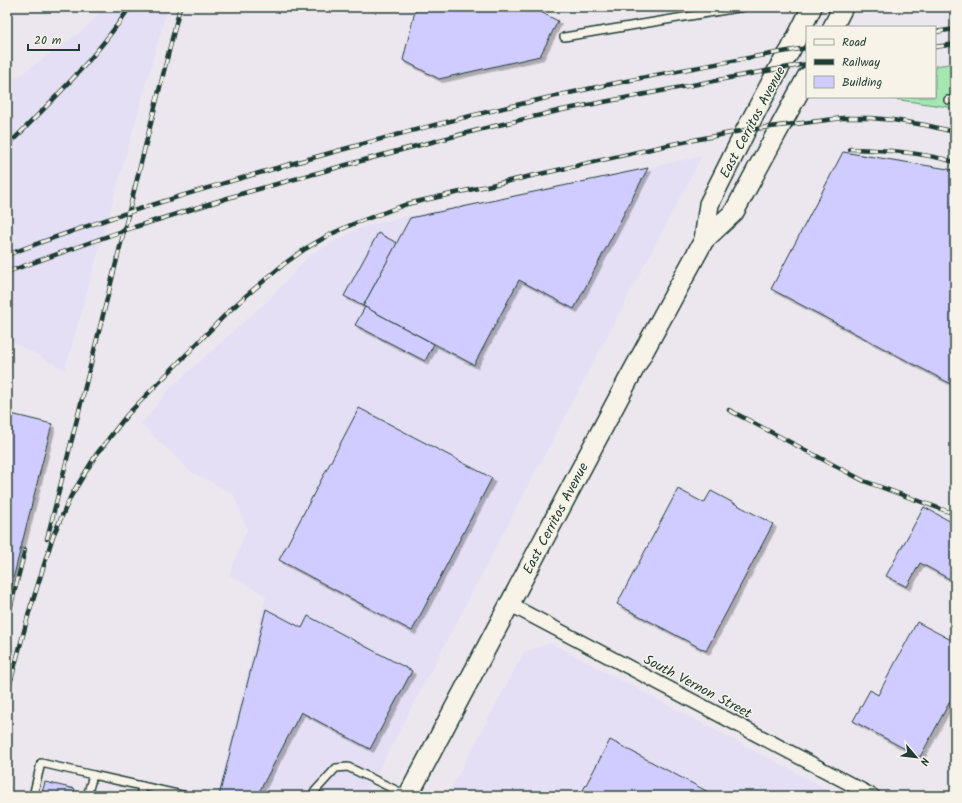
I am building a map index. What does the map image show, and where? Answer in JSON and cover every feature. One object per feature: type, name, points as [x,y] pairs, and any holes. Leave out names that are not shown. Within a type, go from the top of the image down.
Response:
[{"type":"main road","name":"East Cerritos Avenue","points":[[704,240],[709,204],[746,130],[779,68],[790,51],[812,7]]},
{"type":"main road","points":[[834,26],[843,7]]},
{"type":"main road","name":"East Cerritos Avenue","points":[[408,796],[704,240],[734,212],[806,79]]},
{"type":"street","name":"South Vernon Street","points":[[509,604],[873,796]]},
{"type":"lane","points":[[564,37],[744,7]]},
{"type":"lane","points":[[32,796],[41,763],[186,796]]},
{"type":"lane","points":[[312,796],[336,768],[348,767],[408,796]]},
{"type":"lane","points":[[87,796],[93,775]]},
{"type":"lane","points":[[140,796],[142,786]]},
{"type":"shaded area","points":[[105,7],[168,7],[65,370],[7,339],[7,84],[81,32]]},
{"type":"shaded area","points":[[702,156],[365,796],[217,796],[266,596],[229,575],[247,529],[233,494],[190,471],[141,424],[171,387],[268,300],[311,254],[362,227],[402,217],[539,191]]},
{"type":"shaded area","points":[[551,643],[840,796],[447,796],[524,652]]},
{"type":"green space","points":[[955,63],[955,111],[948,107],[887,98],[936,98],[936,66]]},
{"type":"building","points":[[416,7],[531,7],[558,21],[540,56],[439,79],[403,60]]},
{"type":"building","points":[[843,152],[955,171],[955,386],[771,289]]},
{"type":"building","points":[[648,168],[574,309],[519,280],[474,365],[363,306],[410,218]]},
{"type":"building","points":[[378,233],[397,243],[363,306],[344,296]]},
{"type":"building","points":[[365,307],[434,344],[425,361],[355,325]]},
{"type":"building","points":[[359,408],[492,478],[412,631],[279,560]]},
{"type":"building","points":[[7,413],[52,424],[7,603]]},
{"type":"building","points":[[678,489],[704,503],[711,491],[773,524],[706,651],[617,604]]},
{"type":"building","points":[[924,507],[955,524],[955,582],[920,563],[907,587],[886,576]]},
{"type":"building","points":[[266,609],[302,628],[308,616],[412,671],[370,749],[301,712],[257,796],[219,796]]},
{"type":"building","points":[[917,622],[955,642],[955,692],[920,757],[853,721],[870,690],[878,695]]},
{"type":"building","points":[[610,740],[716,796],[580,796]]},
{"type":"building","points":[[45,782],[75,789],[73,796],[41,796]]},
{"type":"railway","points":[[7,146],[87,62],[130,7]]},
{"type":"railway","points":[[47,539],[180,7]]},
{"type":"railway","points":[[936,32],[955,29]]},
{"type":"railway","points":[[936,47],[955,44]]},
{"type":"railway","points":[[7,255],[49,239],[176,197],[432,126],[603,86],[762,55],[806,48]]},
{"type":"railway","points":[[7,272],[125,230],[244,193],[401,150],[562,110],[806,64]]},
{"type":"railway","points":[[30,610],[53,536],[71,496],[96,455],[127,415],[228,312],[247,295],[284,264],[305,249],[329,235],[353,224],[407,204],[673,144],[746,130],[843,118],[871,118],[925,125],[955,132]]},
{"type":"railway","points":[[850,149],[903,152],[955,162]]},
{"type":"railway","points":[[729,410],[864,481],[955,514]]},
{"type":"railway","points":[[7,621],[25,550]]},
{"type":"railway","points":[[7,695],[31,605]]}]
